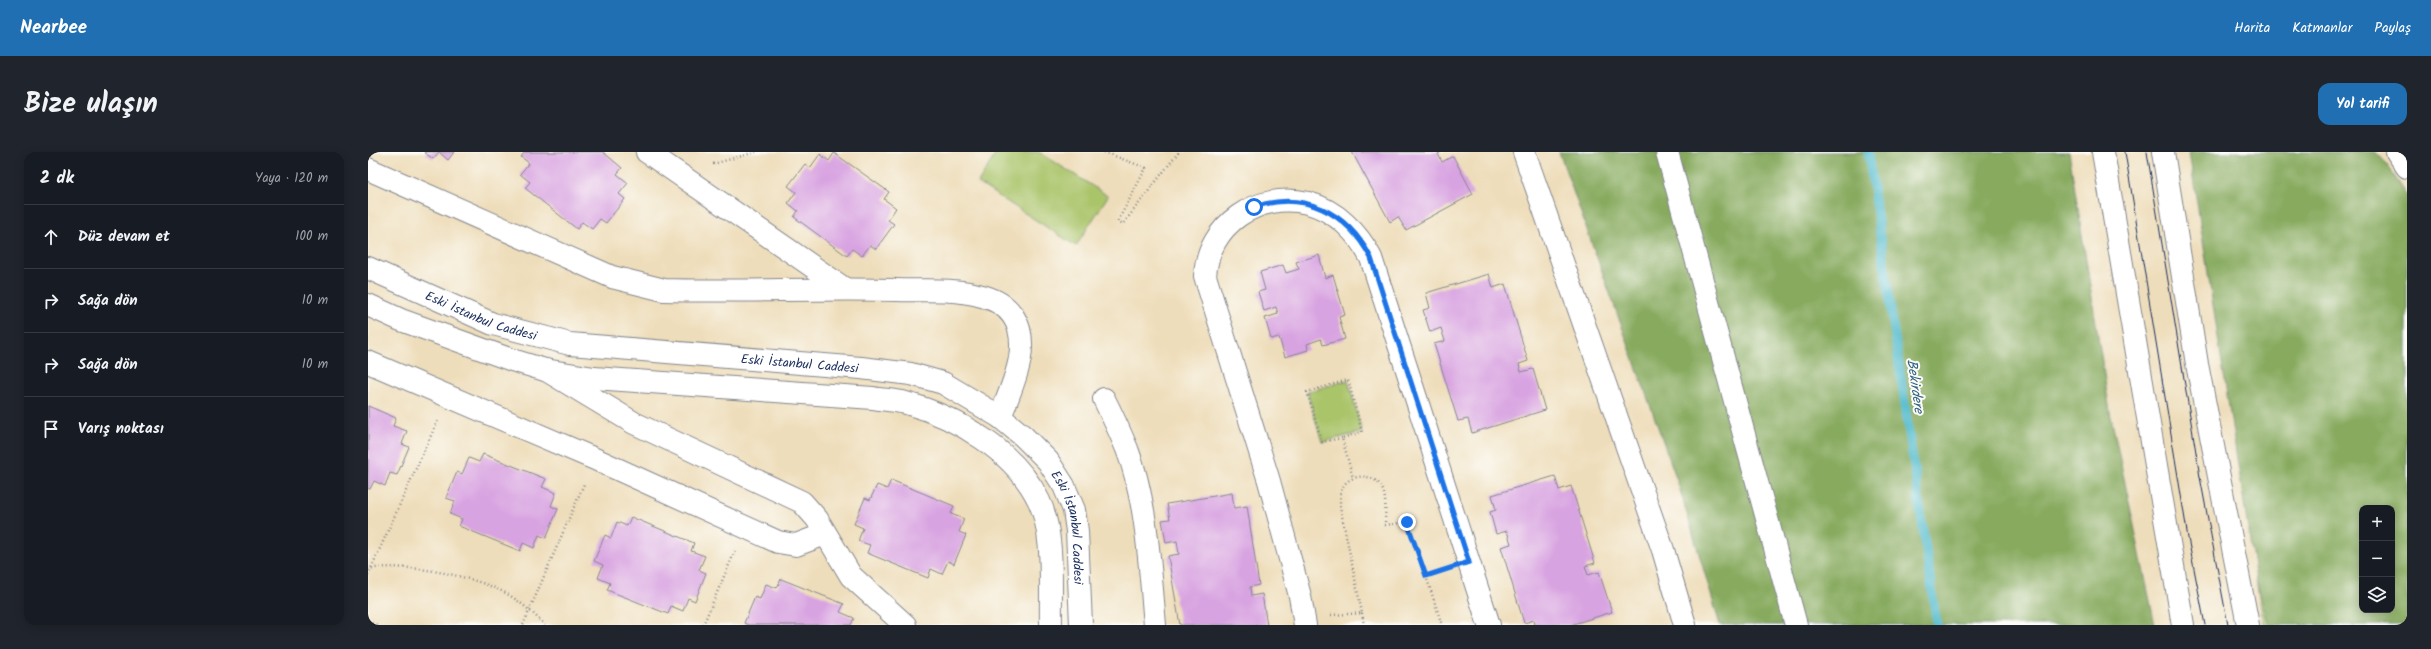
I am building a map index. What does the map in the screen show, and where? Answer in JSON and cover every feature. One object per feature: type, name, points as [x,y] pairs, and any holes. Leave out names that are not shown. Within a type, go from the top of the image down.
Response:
[{"type":"main road","points":[[647,152],[845,289]]},
{"type":"main road","points":[[1524,152],[1663,550],[1685,625]]},
{"type":"main road","points":[[1668,152],[1796,625]]},
{"type":"main road","points":[[2103,152],[2183,625]]},
{"type":"main road","points":[[2164,152],[2198,364],[2248,625]]},
{"type":"main road","points":[[2398,152],[2407,167]]},
{"type":"main road","points":[[368,168],[612,277],[639,285],[664,290],[845,289],[976,294],[995,300],[1007,308],[1014,317],[1021,336],[1021,350],[1014,379],[1000,417]]},
{"type":"main road","points":[[1305,621],[1269,481],[1205,276],[1210,251],[1227,224],[1236,216],[1271,201],[1308,203],[1323,209],[1342,220],[1364,245],[1378,278],[1489,625]]},
{"type":"main road","name":"Eski İstanbul Caddesi","points":[[368,268],[493,324],[570,344],[861,368],[911,374],[943,383],[1000,417],[1023,436],[1048,461],[1064,486],[1074,510],[1077,531],[1081,625]]},
{"type":"main road","name":"Eski İstanbul Caddesi","points":[[368,305],[401,320],[512,360],[546,370],[594,378],[873,398],[904,403],[931,411],[958,424],[991,446],[1012,464],[1040,502],[1048,540],[1051,625]]},
{"type":"main road","points":[[368,362],[595,460],[778,542],[788,545],[804,543],[825,534]]},
{"type":"main road","points":[[546,370],[634,423],[802,502],[811,510],[851,576],[905,625]]},
{"type":"main road","points":[[1104,399],[1127,450],[1135,474],[1150,565],[1155,625]]},
{"type":"path","points":[[677,173],[756,152]]},
{"type":"path","points":[[1104,152],[1146,168],[1118,221],[1123,224],[1178,153],[1176,152]]},
{"type":"path","points":[[1348,380],[1362,432],[1342,438],[1322,442],[1308,392],[1348,380]]},
{"type":"path","points":[[368,575],[369,569],[448,396]]},
{"type":"path","points":[[1342,438],[1353,478]]},
{"type":"path","points":[[523,625],[595,460]]},
{"type":"path","points":[[1364,625],[1340,506],[1340,494],[1344,484],[1353,478],[1362,476],[1373,479],[1381,486],[1386,498],[1385,525],[1407,522],[1442,625]]},
{"type":"path","points":[[703,625],[745,527]]},
{"type":"path","points":[[1426,576],[1469,562]]},
{"type":"path","points":[[369,569],[422,570],[455,576],[497,590],[530,610],[545,625]]},
{"type":"path","points":[[1305,621],[1362,613]]},
{"type":"path","points":[[368,622],[377,625]]},
{"type":"green space","points":[[997,152],[1039,152],[1108,196],[1076,246],[978,183]]},
{"type":"green space","points":[[1559,152],[2069,152],[2110,412],[2155,625],[1720,625],[1677,480]]},
{"type":"green space","points":[[2189,152],[2376,152],[2385,162],[2407,195],[2407,625],[2269,625],[2256,580]]},
{"type":"green space","points":[[1348,380],[1362,432],[1322,442],[1307,392]]},
{"type":"green space","points":[[2256,580],[2269,625],[2264,625]]},
{"type":"building","points":[[424,152],[439,152],[433,159]]},
{"type":"building","points":[[439,152],[454,152],[448,160]]},
{"type":"building","points":[[525,152],[603,152],[622,168],[617,174],[628,183],[619,194],[625,199],[606,223],[600,219],[592,229],[582,222],[577,229],[525,188],[530,182],[520,174],[529,163],[521,157]]},
{"type":"building","points":[[1352,152],[1441,152],[1438,154],[1442,162],[1453,156],[1473,194],[1406,230],[1398,217],[1390,222]]},
{"type":"building","points":[[834,153],[889,192],[884,199],[896,208],[888,220],[894,224],[876,249],[870,245],[862,256],[852,249],[847,256],[794,217],[798,211],[788,203],[796,192],[788,186],[805,164],[810,168],[820,154],[829,161]]},
{"type":"building","points":[[1319,255],[1325,278],[1333,275],[1345,315],[1339,317],[1345,339],[1323,345],[1321,339],[1307,344],[1308,350],[1285,357],[1279,337],[1271,339],[1265,318],[1278,314],[1276,307],[1264,311],[1258,292],[1265,290],[1260,272],[1283,265],[1286,273],[1299,269],[1296,262]]},
{"type":"building","points":[[1489,274],[1493,288],[1505,284],[1528,361],[1519,364],[1521,372],[1533,369],[1545,410],[1472,433],[1468,419],[1458,421],[1434,344],[1445,341],[1441,328],[1430,332],[1423,310],[1430,308],[1426,293]]},
{"type":"building","points":[[368,406],[396,418],[393,426],[407,431],[402,444],[409,447],[397,475],[390,473],[385,486],[374,481],[370,489],[368,489]]},
{"type":"building","points":[[483,454],[546,479],[542,487],[556,493],[551,506],[558,509],[546,538],[539,535],[534,548],[523,543],[520,551],[459,526],[462,519],[450,514],[455,501],[446,498],[457,472],[462,474],[469,458],[479,462]]},
{"type":"building","points":[[1555,476],[1559,490],[1571,486],[1595,563],[1585,566],[1588,575],[1599,572],[1612,612],[1570,625],[1535,625],[1534,620],[1524,623],[1501,547],[1511,544],[1507,531],[1496,534],[1490,512],[1496,510],[1492,495]]},
{"type":"building","points":[[891,480],[954,506],[951,514],[964,519],[959,532],[966,535],[954,564],[948,561],[942,574],[931,569],[928,578],[867,553],[870,545],[858,541],[863,528],[854,524],[865,498],[870,500],[877,485],[887,489]]},
{"type":"building","points":[[1232,493],[1234,508],[1247,506],[1259,585],[1250,587],[1251,596],[1262,594],[1267,625],[1180,625],[1168,556],[1179,554],[1177,541],[1166,543],[1162,520],[1170,519],[1167,504]]},
{"type":"building","points":[[631,517],[694,543],[691,551],[705,556],[699,570],[706,573],[695,601],[688,598],[683,611],[671,606],[668,614],[607,590],[610,583],[598,578],[603,565],[594,561],[605,535],[611,538],[617,522],[627,526]]},
{"type":"building","points":[[781,579],[844,604],[840,612],[854,618],[851,625],[748,625],[744,623],[755,597],[760,599],[766,584],[777,588]]},
{"type":"waterway","name":"Bekirdere","points":[[1868,152],[1937,625]]},
{"type":"tram line","points":[[2125,152],[2188,538],[2205,625]]},
{"type":"tram line","points":[[2147,152],[2200,477],[2228,625]]},
{"type":"route","points":[[1254,207],[1271,201],[1287,200],[1308,203],[1323,209],[1342,220],[1355,233],[1371,258],[1469,562],[1426,576],[1407,522]]}]
